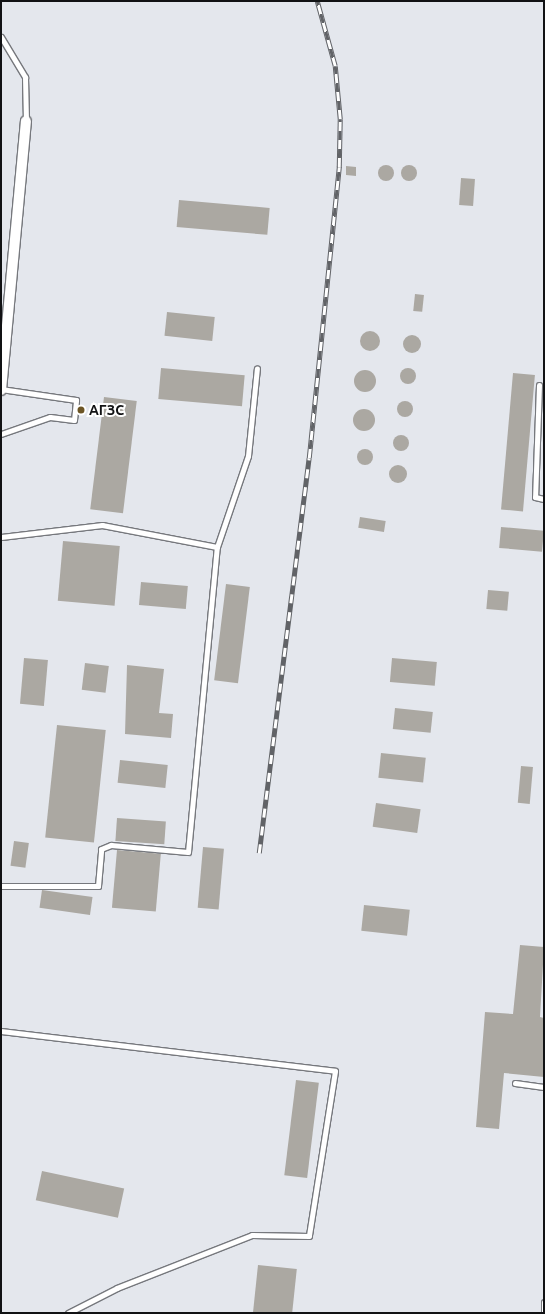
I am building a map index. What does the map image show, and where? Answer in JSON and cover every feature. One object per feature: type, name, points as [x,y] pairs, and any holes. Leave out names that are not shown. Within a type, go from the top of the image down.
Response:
[{"type":"street","points":[[1,389],[26,121]]},
{"type":"lane","points":[[1,37],[25,77],[26,121]]},
{"type":"lane","points":[[1,886],[98,886],[101,850],[111,845],[188,852],[218,547],[248,456],[257,368]]},
{"type":"lane","points":[[539,385],[535,497],[544,499]]},
{"type":"lane","points":[[1,389],[76,400],[74,420],[50,418],[1,434]]},
{"type":"lane","points":[[1,537],[102,525],[218,547]]},
{"type":"lane","points":[[1,1031],[335,1071],[309,1236],[252,1235],[116,1288],[68,1313]]},
{"type":"lane","points":[[515,1083],[544,1087]]},
{"type":"lane","points":[[544,1302],[544,1311]]},
{"type":"building","points":[[383,165],[389,165],[394,170],[392,179],[389,181],[383,181],[378,176],[378,170]]},
{"type":"building","points":[[409,165],[415,167],[417,173],[415,179],[409,181],[403,179],[401,173],[403,167]]},
{"type":"building","points":[[346,166],[356,167],[356,176],[346,175]]},
{"type":"building","points":[[461,178],[475,179],[473,206],[459,205]]},
{"type":"building","points":[[179,200],[270,208],[267,235],[177,227]]},
{"type":"building","points":[[415,294],[424,295],[422,312],[413,311]]},
{"type":"building","points":[[167,312],[215,317],[212,341],[164,336]]},
{"type":"building","points":[[366,331],[374,331],[380,337],[380,345],[374,351],[366,351],[360,345],[360,337]]},
{"type":"building","points":[[412,335],[418,338],[421,344],[418,350],[412,353],[406,350],[403,344],[406,338]]},
{"type":"building","points":[[161,368],[245,375],[242,406],[158,399]]},
{"type":"building","points":[[408,368],[414,370],[416,376],[414,382],[408,384],[402,382],[400,376],[402,370]]},
{"type":"building","points":[[361,370],[369,370],[376,377],[376,385],[369,392],[361,392],[354,385],[354,377]]},
{"type":"building","points":[[513,373],[535,375],[523,511],[501,509]]},
{"type":"building","points":[[104,397],[137,401],[123,513],[90,509]]},
{"type":"building","points":[[405,401],[411,403],[413,409],[411,415],[405,417],[399,415],[397,409],[399,403]]},
{"type":"building","points":[[360,409],[368,409],[375,416],[375,424],[368,431],[360,431],[353,424],[353,416]]},
{"type":"building","points":[[401,435],[407,437],[409,443],[407,449],[401,451],[395,449],[393,443],[395,437]]},
{"type":"building","points":[[365,449],[371,451],[373,457],[371,463],[365,465],[359,463],[357,457],[359,451]]},
{"type":"building","points":[[398,465],[404,468],[407,474],[404,480],[398,483],[392,480],[389,474],[392,468]]},
{"type":"building","points":[[360,517],[386,521],[384,532],[358,528]]},
{"type":"building","points":[[501,527],[544,531],[542,552],[499,548]]},
{"type":"building","points":[[63,541],[120,546],[115,606],[58,601]]},
{"type":"building","points":[[141,582],[188,586],[186,609],[139,605]]},
{"type":"building","points":[[226,584],[250,587],[238,683],[214,680]]},
{"type":"building","points":[[488,590],[509,592],[507,611],[486,609]]},
{"type":"building","points":[[24,658],[48,660],[44,706],[20,704]]},
{"type":"building","points":[[392,658],[437,662],[435,686],[390,682]]},
{"type":"building","points":[[85,663],[109,666],[106,693],[82,690]]},
{"type":"building","points":[[127,665],[164,669],[159,713],[173,714],[171,738],[125,734]]},
{"type":"building","points":[[395,708],[433,712],[431,733],[393,729]]},
{"type":"building","points":[[57,725],[106,730],[94,843],[45,837]]},
{"type":"building","points":[[381,753],[426,758],[423,783],[378,778]]},
{"type":"building","points":[[120,760],[168,765],[165,788],[118,783]]},
{"type":"building","points":[[521,766],[533,767],[530,804],[518,803]]},
{"type":"building","points":[[376,803],[421,809],[417,833],[373,827]]},
{"type":"building","points":[[117,818],[166,821],[164,844],[115,841]]},
{"type":"building","points":[[14,841],[29,843],[25,868],[11,866]]},
{"type":"building","points":[[203,847],[224,849],[219,910],[198,908]]},
{"type":"building","points":[[117,850],[161,854],[156,912],[112,908]]},
{"type":"building","points":[[42,890],[93,897],[90,915],[39,908]]},
{"type":"building","points":[[364,905],[410,910],[407,936],[361,931]]},
{"type":"building","points":[[520,945],[544,947],[540,1017],[544,1018],[544,1077],[504,1073],[499,1129],[476,1127],[485,1012],[513,1014]]},
{"type":"building","points":[[296,1080],[319,1083],[307,1178],[284,1175]]},
{"type":"building","points":[[42,1171],[124,1188],[118,1218],[36,1200]]},
{"type":"building","points":[[258,1265],[297,1269],[292,1313],[253,1313]]},
{"type":"railway","points":[[259,853],[309,458],[339,167],[340,119],[335,66],[317,1]]},
{"type":"place","name":"АГЗС","points":[[81,410]]}]
